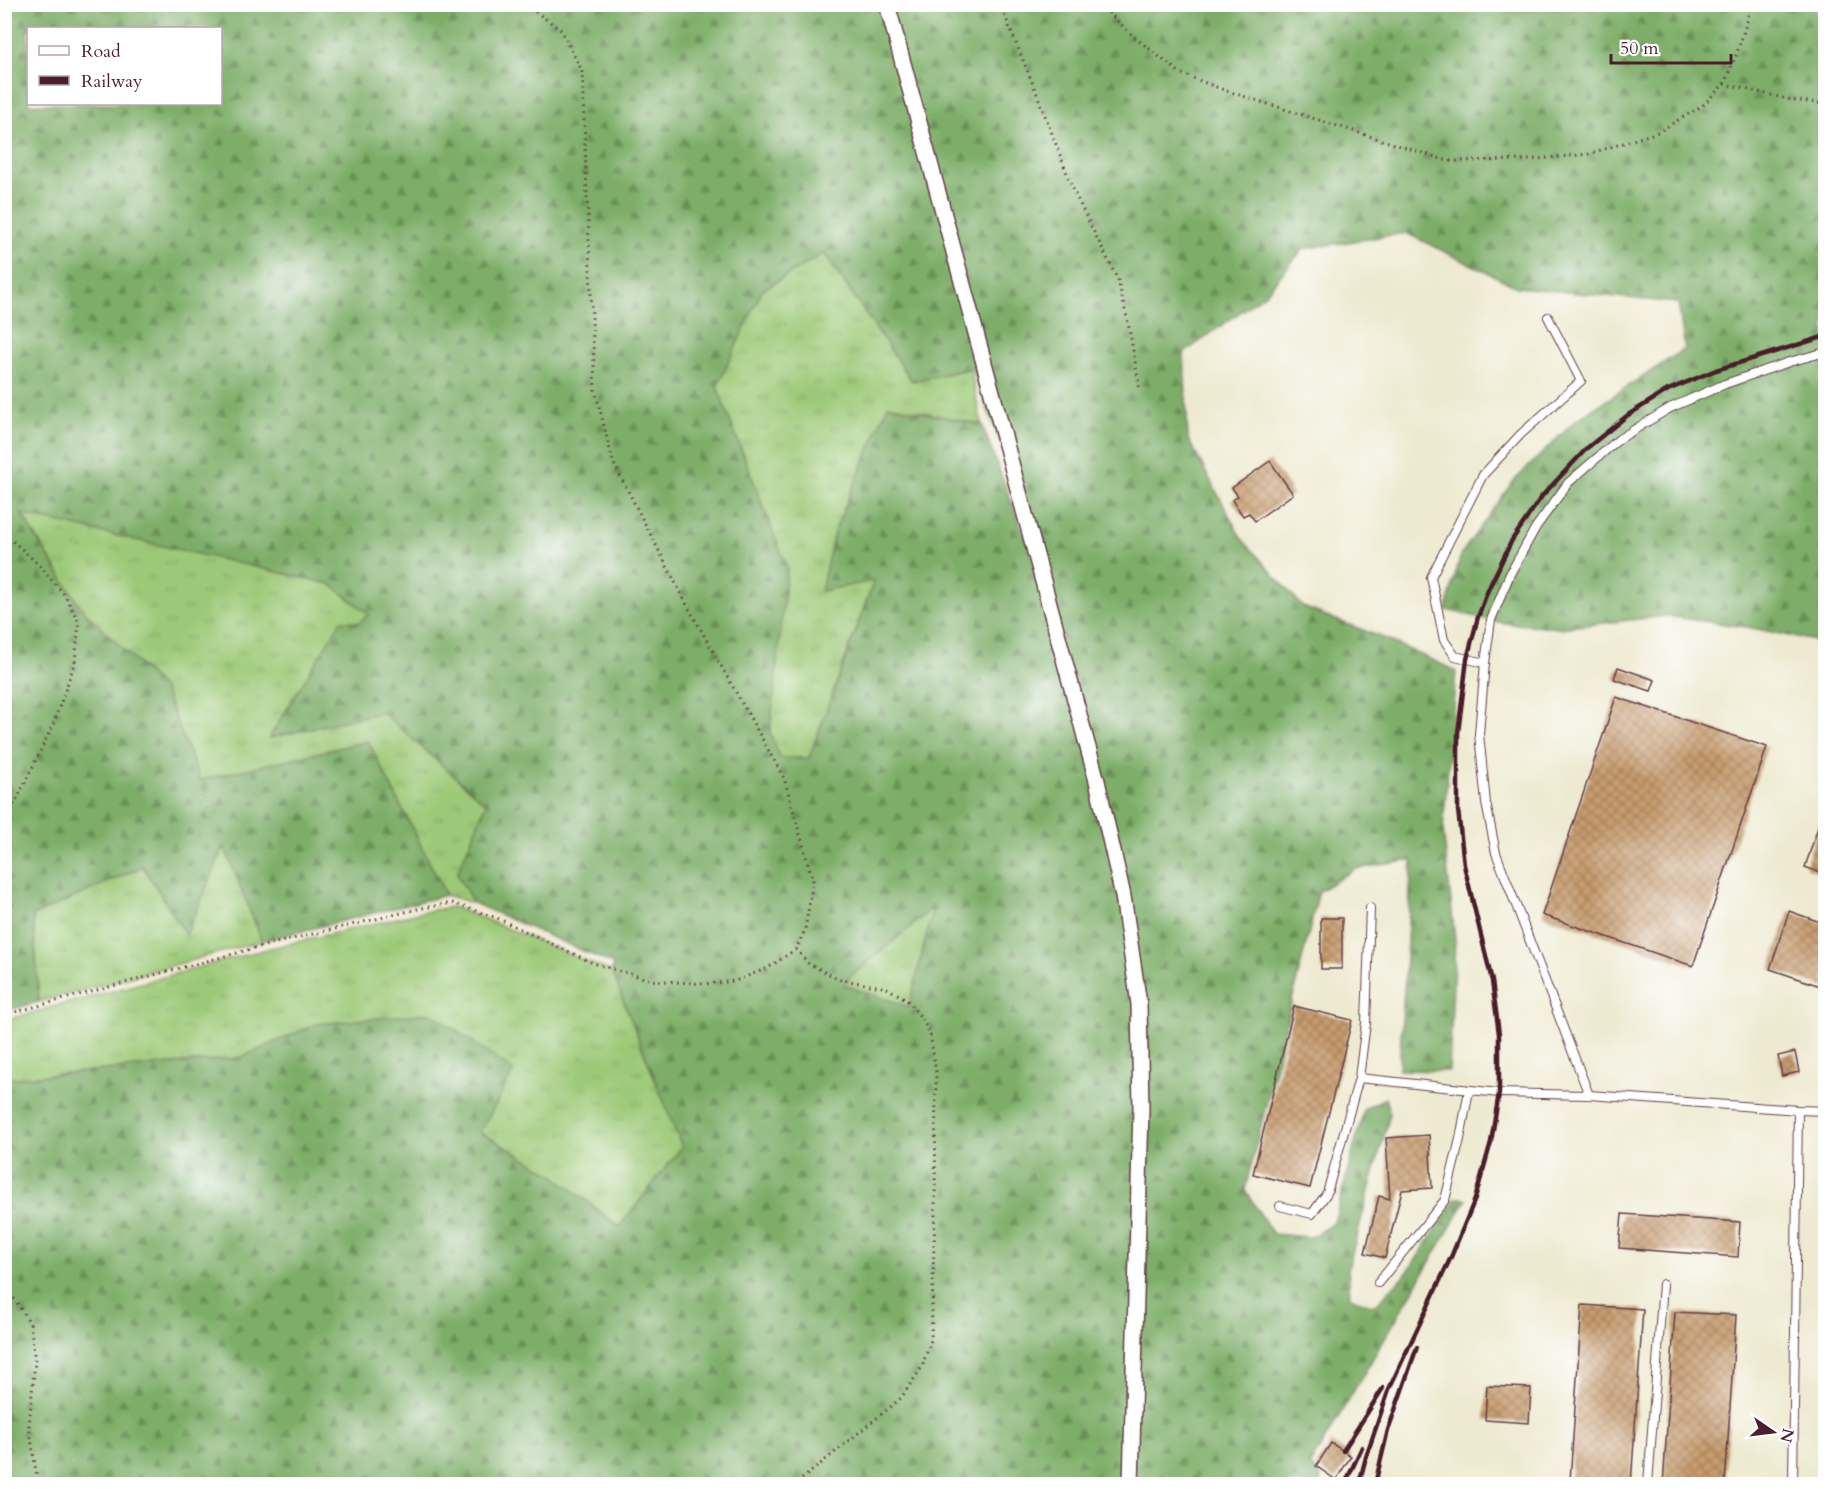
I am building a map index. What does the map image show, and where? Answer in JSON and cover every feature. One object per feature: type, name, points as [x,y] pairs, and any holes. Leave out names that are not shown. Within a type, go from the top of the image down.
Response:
[{"type":"street","points":[[887,4],[1097,781],[1123,896],[1139,1004],[1140,1085],[1131,1485]]},
{"type":"lane","points":[[1485,663],[1455,656],[1444,640],[1431,576],[1483,475],[1521,434],[1581,381],[1548,317]]},
{"type":"lane","points":[[1589,1095],[1496,853],[1486,803],[1479,734],[1491,620],[1510,574],[1536,527],[1568,483],[1619,439],[1670,408],[1725,384],[1826,352]]},
{"type":"lane","points":[[1280,1206],[1312,1214],[1327,1193],[1359,1078],[1366,1023],[1370,908]]},
{"type":"lane","points":[[1359,1078],[1499,1093],[1589,1095],[1826,1111]]},
{"type":"lane","points":[[1377,1283],[1445,1200],[1469,1090]]},
{"type":"lane","points":[[1793,1485],[1798,1110]]},
{"type":"lane","points":[[1648,1485],[1664,1284]]},
{"type":"path","points":[[4,1016],[263,946],[452,903],[497,918],[593,963],[651,980],[704,984],[735,981],[768,968],[796,949],[805,930],[813,881],[784,778],[687,605],[613,462],[595,390],[582,71],[561,30],[525,4]]},
{"type":"path","points":[[1000,4],[1034,84],[1074,192],[1118,280],[1140,390]]},
{"type":"path","points":[[1100,4],[1133,36],[1180,73],[1224,90],[1448,160],[1527,160],[1589,154],[1658,132],[1702,106],[1724,84],[1749,18],[1749,4]]},
{"type":"path","points":[[1724,84],[1792,100],[1826,104]]},
{"type":"path","points":[[4,532],[39,565],[64,594],[79,622],[75,662],[53,725],[15,803],[4,816]]},
{"type":"path","points":[[796,949],[808,963],[838,979],[887,988],[906,999],[930,1033],[936,1072],[931,1340],[922,1367],[901,1398],[796,1485]]},
{"type":"path","points":[[4,1283],[30,1323],[35,1361],[29,1425],[38,1485]]},
{"type":"green space","points":[[5,5],[1825,5],[1825,643],[1747,627],[1666,616],[1559,628],[1503,623],[1446,610],[1461,554],[1512,483],[1576,420],[1685,349],[1678,303],[1517,287],[1406,233],[1303,249],[1265,294],[1184,353],[1188,439],[1242,539],[1303,607],[1386,639],[1456,671],[1443,829],[1455,939],[1449,1071],[1399,1070],[1412,860],[1355,869],[1319,891],[1245,1190],[1273,1234],[1311,1237],[1334,1223],[1364,1109],[1385,1098],[1390,1114],[1348,1268],[1350,1297],[1374,1306],[1407,1273],[1457,1198],[1467,1199],[1310,1465],[1321,1478],[1321,1484],[5,1484],[5,1079],[240,1058],[316,1024],[431,1013],[514,1071],[480,1132],[551,1173],[619,1227],[682,1147],[612,972],[613,964],[473,903],[457,874],[486,804],[382,712],[269,738],[341,621],[360,622],[369,614],[330,584],[21,514],[82,609],[163,688],[200,780],[368,741],[446,895],[262,941],[224,846],[186,935],[143,866],[33,916],[39,1002],[5,1011]],"holes":[[[824,253],[912,381],[972,368],[1049,571],[1040,576],[982,425],[888,405],[834,532],[821,591],[874,581],[809,758],[780,758],[770,732],[787,568],[717,387],[762,290]],[[933,908],[909,1007],[844,985],[849,978]]]},
{"type":"green space","points":[[824,253],[912,381],[970,369],[982,425],[888,405],[874,580],[809,758],[780,759],[769,732],[787,568],[717,387],[762,290]]},
{"type":"green space","points":[[21,513],[331,584],[369,614],[360,622],[269,738],[382,712],[486,804],[457,874],[473,903],[446,895],[368,741],[200,780],[163,688],[82,609]]},
{"type":"green space","points":[[225,845],[262,941],[39,1002],[33,916],[143,866],[186,934]]},
{"type":"green space","points":[[452,907],[612,972],[682,1147],[620,1227],[551,1173],[479,1132],[316,1024],[240,1058],[5,1079],[5,1020],[263,950]]},
{"type":"green space","points":[[934,907],[909,1007],[843,985],[849,978]]},
{"type":"building","points":[[1270,461],[1293,494],[1255,521],[1249,513],[1243,516],[1232,500],[1238,496],[1232,488]]},
{"type":"building","points":[[1618,667],[1655,680],[1651,691],[1614,679]]},
{"type":"building","points":[[1616,697],[1767,747],[1693,966],[1542,915]]},
{"type":"building","points":[[1823,812],[1826,813],[1826,875],[1805,867]]},
{"type":"building","points":[[1789,911],[1826,924],[1826,988],[1770,969]]},
{"type":"building","points":[[1321,918],[1342,918],[1342,969],[1321,969]]},
{"type":"building","points":[[1294,1006],[1352,1020],[1310,1188],[1253,1174]]},
{"type":"building","points":[[1795,1052],[1799,1072],[1782,1076],[1778,1056]]},
{"type":"building","points":[[1429,1135],[1432,1188],[1402,1190],[1385,1258],[1365,1253],[1379,1196],[1390,1199],[1386,1138]]},
{"type":"building","points":[[1622,1214],[1740,1222],[1738,1257],[1619,1248]]},
{"type":"building","points":[[1582,1305],[1643,1309],[1631,1485],[1570,1481]]},
{"type":"building","points":[[1675,1312],[1736,1315],[1725,1485],[1663,1485]]},
{"type":"building","points":[[1487,1386],[1531,1388],[1529,1423],[1485,1420]]},
{"type":"building","points":[[1331,1443],[1351,1456],[1336,1480],[1316,1466]]},
{"type":"railway","points":[[1359,1484],[1389,1389],[1451,1257],[1475,1199],[1491,1142],[1499,1093],[1499,1034],[1492,981],[1464,865],[1458,810],[1458,733],[1467,659],[1488,590],[1512,540],[1542,496],[1587,448],[1628,415],[1668,390],[1716,370],[1826,336]]},
{"type":"railway","points":[[1375,1484],[1388,1430],[1417,1347]]},
{"type":"railway","points":[[1343,1451],[1383,1388]]},
{"type":"railway","points":[[1345,1484],[1362,1447]]}]
